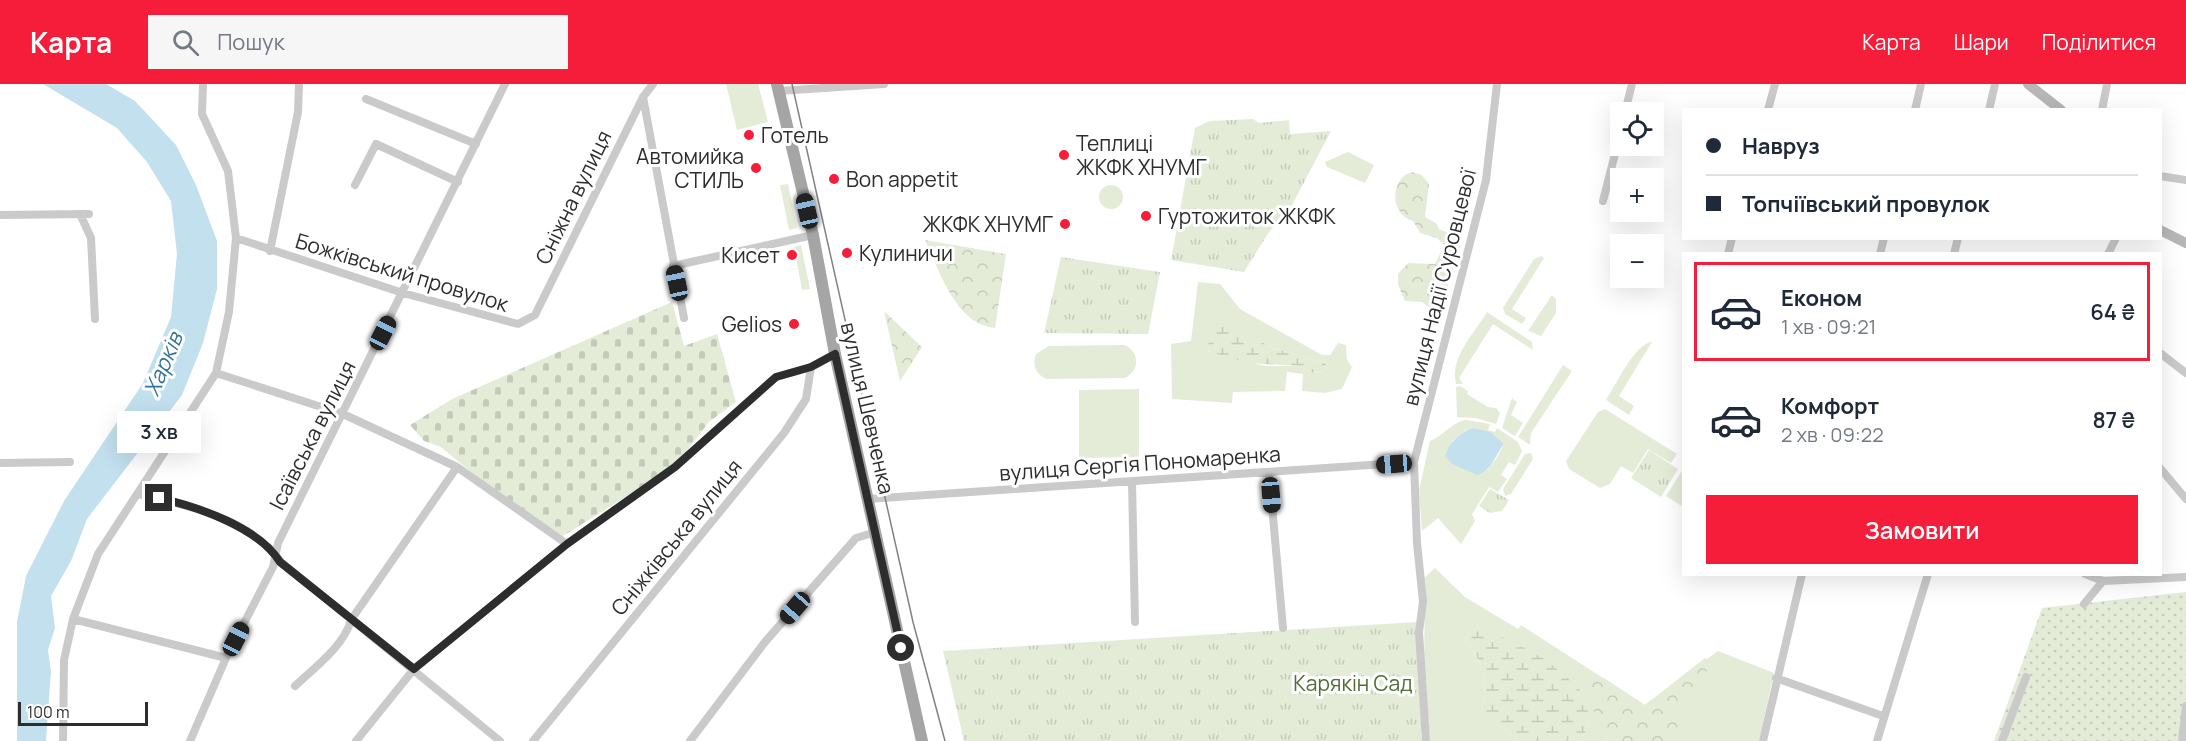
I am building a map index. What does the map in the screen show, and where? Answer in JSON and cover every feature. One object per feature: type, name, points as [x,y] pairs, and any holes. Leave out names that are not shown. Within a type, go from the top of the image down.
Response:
[{"type":"main road","name":"вулиця Шевченка","points":[[778,88],[813,235],[835,354],[922,741]]},
{"type":"street","points":[[63,741],[64,660],[73,619],[98,554],[216,373],[229,312],[236,238],[228,171],[202,114],[203,84]]},
{"type":"street","points":[[270,251],[298,112],[300,84]]},
{"type":"street","name":"Ісаївська вулиця","points":[[190,741],[226,658],[273,567],[278,543],[505,84]]},
{"type":"street","name":"Сніжна вулиця","points":[[524,323],[535,315],[632,118],[653,84]]},
{"type":"street","points":[[778,88],[884,84]]},
{"type":"street","name":"вулиця Надії Суровцевої","points":[[1426,741],[1419,632],[1423,602],[1417,543],[1414,462],[1486,180],[1497,84]]},
{"type":"street","points":[[1628,102],[1632,84]]},
{"type":"street","points":[[1769,108],[1775,84]]},
{"type":"street","points":[[1915,108],[1921,84]]},
{"type":"street","points":[[1989,108],[1995,84]]},
{"type":"street","points":[[2028,84],[2058,108]]},
{"type":"street","points":[[2102,108],[2107,84]]},
{"type":"street","points":[[643,97],[684,318]]},
{"type":"street","points":[[366,99],[476,144]]},
{"type":"street","points":[[632,118],[641,118],[648,124]]},
{"type":"street","points":[[355,185],[376,144],[458,182]]},
{"type":"street","points":[[1603,201],[1614,156]]},
{"type":"street","points":[[2162,176],[2186,180]]},
{"type":"street","points":[[80,214],[91,238],[95,319]]},
{"type":"street","points":[[0,215],[89,214]]},
{"type":"street","points":[[2162,231],[2186,243]]},
{"type":"street","points":[[674,266],[813,235]]},
{"type":"street","name":"Божківський провулок","points":[[236,238],[403,293],[511,324],[524,323]]},
{"type":"street","points":[[356,741],[414,669],[567,544],[675,467],[776,377],[811,367],[835,354]]},
{"type":"street","points":[[2162,355],[2186,373]]},
{"type":"street","name":"Сніжківська вулиця","points":[[533,741],[783,433],[806,399],[811,367]]},
{"type":"street","points":[[216,373],[343,414],[457,467],[567,544]]},
{"type":"street","points":[[0,463],[70,462]]},
{"type":"street","name":"вулиця Сергія Пономаренка","points":[[868,499],[1414,462]]},
{"type":"street","points":[[295,686],[326,656],[349,628],[351,620],[457,467]]},
{"type":"street","points":[[2162,470],[2186,499]]},
{"type":"street","points":[[1269,472],[1283,628]]},
{"type":"street","points":[[1132,482],[1135,622]]},
{"type":"street","points":[[138,494],[179,503],[217,516],[272,548],[280,562],[500,741]]},
{"type":"street","points":[[690,741],[765,642],[856,538],[876,532]]},
{"type":"street","points":[[1763,741],[1802,576]]},
{"type":"street","points":[[1877,741],[1927,576]]},
{"type":"street","points":[[2090,576],[2103,581],[2186,577]]},
{"type":"street","points":[[2085,604],[2103,581]]},
{"type":"street","points":[[73,619],[226,658]]},
{"type":"street","points":[[2002,741],[2026,677]]},
{"type":"street","points":[[1776,678],[1883,716]]},
{"type":"street","points":[[2182,741],[2186,706]]},
{"type":"green space","points":[[726,84],[758,84],[768,122],[737,130]]},
{"type":"green space","points":[[1253,119],[1259,123],[1289,120],[1290,134],[1331,131],[1291,207],[1269,232],[1244,272],[1171,260],[1195,128],[1209,121]]},
{"type":"green space","points":[[1348,152],[1374,165],[1365,183],[1327,167],[1325,162]]},
{"type":"green space","points":[[1412,172],[1422,175],[1429,184],[1425,217],[1436,223],[1439,229],[1454,235],[1461,243],[1440,310],[1433,310],[1422,302],[1405,301],[1398,285],[1398,274],[1408,263],[1435,264],[1444,245],[1437,238],[1420,233],[1413,221],[1405,217],[1396,204],[1396,188],[1405,176]]},
{"type":"green space","points":[[788,184],[797,228],[789,230],[780,185]]},
{"type":"green space","points":[[1111,185],[1119,189],[1123,197],[1119,205],[1111,209],[1103,205],[1099,197],[1103,189]]},
{"type":"green space","points":[[925,240],[1006,254],[995,328],[981,325],[959,307],[943,280]]},
{"type":"green space","points":[[801,245],[810,289],[802,290],[794,247]]},
{"type":"green space","points":[[1542,256],[1544,258],[1512,309],[1526,318],[1522,324],[1505,314],[1503,308],[1534,259]]},
{"type":"green space","points":[[1061,257],[1160,272],[1148,334],[1044,333]]},
{"type":"green space","points":[[1198,282],[1220,284],[1240,309],[1322,355],[1330,355],[1338,343],[1346,345],[1347,360],[1352,367],[1342,389],[1325,393],[1302,391],[1303,374],[1287,372],[1285,391],[1233,392],[1232,403],[1172,399],[1171,344],[1191,341]],"holes":[[[1250,337],[1273,348],[1326,363],[1325,371],[1313,373],[1299,366],[1265,366],[1207,351]]]},
{"type":"green space","points":[[1552,295],[1556,299],[1556,313],[1541,336],[1528,331]]},
{"type":"green space","points":[[672,302],[684,346],[717,334],[736,402],[709,422],[681,458],[640,488],[563,536],[489,487],[441,447],[424,441],[410,425],[452,399]]},
{"type":"green space","points":[[884,311],[922,347],[900,381]]},
{"type":"green space","points":[[1487,312],[1532,342],[1533,350],[1493,324],[1459,378],[1463,384],[1456,384],[1456,365],[1470,337]]},
{"type":"green space","points":[[1223,322],[1273,348],[1326,363],[1325,371],[1313,373],[1299,366],[1248,363],[1207,351],[1212,325]]},
{"type":"green space","points":[[1652,342],[1619,396],[1634,406],[1629,415],[1606,400],[1620,375],[1639,349]]},
{"type":"green space","points":[[1125,345],[1136,357],[1136,366],[1125,378],[1047,379],[1040,375],[1035,366],[1036,354],[1049,346]]},
{"type":"green space","points":[[1563,365],[1572,371],[1531,433],[1530,445],[1518,437]]},
{"type":"green space","points":[[1460,386],[1468,391],[1467,394],[1488,407],[1496,408],[1500,413],[1496,424],[1476,418],[1457,417],[1456,387]]},
{"type":"green space","points":[[1139,389],[1139,457],[1079,458],[1079,390]]},
{"type":"green space","points":[[1512,398],[1517,402],[1511,415],[1523,423],[1515,436],[1502,428]]},
{"type":"green space","points":[[1605,409],[1677,454],[1671,463],[1648,449],[1633,473],[1621,466],[1610,484],[1600,488],[1569,469],[1566,461],[1598,412]]},
{"type":"green space","points":[[1461,421],[1490,424],[1488,430],[1495,432],[1497,428],[1518,442],[1522,451],[1515,465],[1509,462],[1501,475],[1507,479],[1498,492],[1489,487],[1472,514],[1475,521],[1461,544],[1438,518],[1422,531],[1419,490],[1430,441]],"holes":[[[1466,430],[1504,444],[1487,470],[1470,470],[1452,464],[1452,441]]]},
{"type":"green space","points":[[1649,450],[1678,469],[1661,497],[1631,478]]},
{"type":"green space","points":[[1531,453],[1533,459],[1511,494],[1505,496],[1503,489],[1525,454]]},
{"type":"green space","points":[[1682,471],[1682,506],[1666,496]]},
{"type":"green space","points":[[1490,489],[1509,500],[1502,511],[1490,513],[1479,506]]},
{"type":"green space","points":[[1435,568],[1465,597],[1518,629],[1521,625],[1645,705],[1718,651],[1774,673],[1759,741],[1581,741],[1591,720],[1463,640],[1477,657],[1481,666],[1484,682],[1482,713],[1520,741],[1430,741],[1424,662],[1425,593],[1422,580]]},
{"type":"green space","points":[[2186,592],[2186,741],[1994,741],[2042,608]]},
{"type":"green space","name":"Карякін Сад","points":[[1416,622],[1422,741],[964,741],[943,651]]},
{"type":"green space","points":[[1471,626],[1509,640],[1545,659],[1579,688],[1591,720],[1581,741],[1520,741],[1482,713],[1484,682],[1481,666],[1477,657],[1463,640]]},
{"type":"green space","points":[[1705,658],[1714,664],[1715,669],[1704,672],[1699,677],[1704,685],[1685,695],[1682,715],[1671,741],[1605,741],[1596,733],[1595,716],[1587,688],[1595,679],[1604,678],[1645,705]]},
{"type":"water","name":"Харків","points":[[43,84],[106,84],[135,101],[176,145],[196,185],[217,241],[217,289],[203,343],[182,395],[87,519],[71,561],[51,596],[55,628],[48,650],[51,671],[46,741],[17,741],[17,622],[26,576],[64,501],[143,383],[171,317],[177,254],[171,201],[147,162],[117,128]]},
{"type":"water","points":[[1474,428],[1490,432],[1504,444],[1487,470],[1477,475],[1452,464],[1445,456],[1456,438]]},
{"type":"tram line","points":[[792,84],[913,622],[945,741]]},
{"type":"place","name":"Готель","points":[[749,135]]},
{"type":"place","name":"Теплиці ЖКФК ХНУМГ","points":[[1064,155]]},
{"type":"place","name":"Автомийка СТИЛЬ","points":[[756,168]]},
{"type":"place","name":"Bon appetit","points":[[834,179]]},
{"type":"place","name":"Гуртожиток ЖКФК","points":[[1146,216]]},
{"type":"place","name":"ЖКФК ХНУМГ","points":[[1065,224]]},
{"type":"place","name":"Кулиничи","points":[[847,253]]},
{"type":"place","name":"Кисет","points":[[792,255]]},
{"type":"place","name":"Gelios","points":[[794,324]]},
{"type":"route","points":[[159,498],[217,516],[272,548],[280,562],[414,669],[567,544],[675,467],[776,377],[811,367],[835,354],[901,648]]}]
